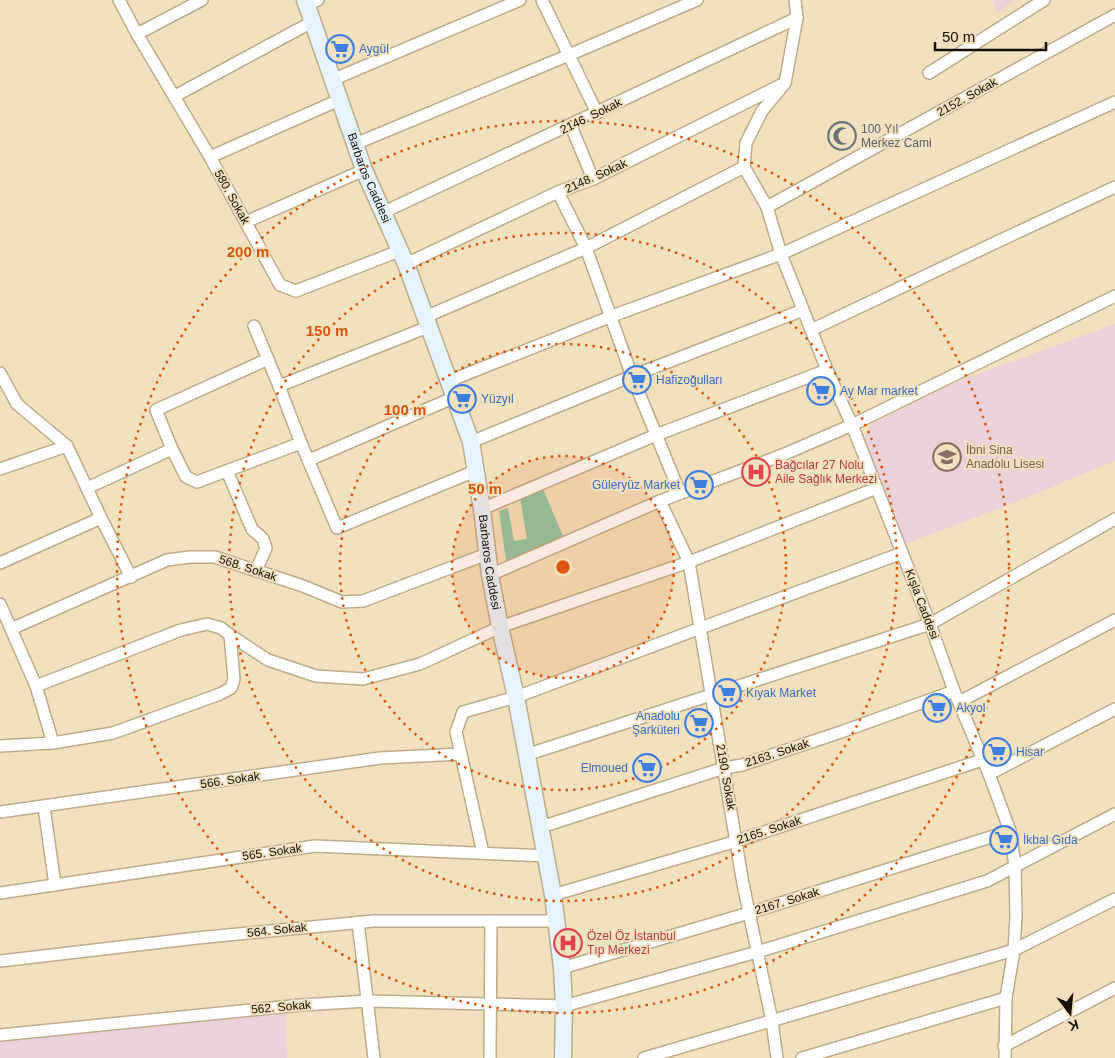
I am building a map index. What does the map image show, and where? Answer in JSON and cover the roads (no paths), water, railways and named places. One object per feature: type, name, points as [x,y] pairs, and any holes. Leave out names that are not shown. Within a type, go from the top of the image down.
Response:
[{"type":"main road","name":"Barbaros Caddesi","points":[[310,2],[312,22],[364,170],[384,212],[402,257],[471,442],[490,575],[516,697],[553,894],[562,968],[564,1006],[563,1058]]},
{"type":"street","name":"580. Sokak","points":[[119,0],[210,157],[280,285],[296,291],[402,257]]},
{"type":"street","points":[[137,34],[202,0]]},
{"type":"street","points":[[332,80],[520,0]]},
{"type":"street","points":[[542,0],[597,113]]},
{"type":"street","points":[[355,144],[569,56],[697,0]]},
{"type":"street","points":[[279,386],[426,322],[586,248],[744,167],[746,143],[762,111],[785,83],[797,18],[795,0]]},
{"type":"street","points":[[929,73],[1044,0]]},
{"type":"street","name":"2152. Sokak","points":[[767,208],[1115,15]]},
{"type":"street","name":"2146. Sokak","points":[[384,212],[571,126],[797,18]]},
{"type":"street","points":[[174,96],[312,22]]},
{"type":"street","name":"2148. Sokak","points":[[402,257],[593,179],[785,83]]},
{"type":"street","points":[[210,157],[339,100]]},
{"type":"street","points":[[449,382],[612,316],[781,254],[1115,102]]},
{"type":"street","points":[[571,126],[593,179]]},
{"type":"street","name":"Kışla Caddesi","points":[[744,167],[767,208],[781,254],[827,370],[852,425],[1010,831],[1015,866],[1016,916],[1014,950],[1006,998],[1005,1058]]},
{"type":"street","points":[[246,222],[364,170]]},
{"type":"street","points":[[811,330],[1115,187]]},
{"type":"street","points":[[558,192],[586,248],[632,376],[680,493]]},
{"type":"street","points":[[490,575],[660,501],[780,456],[852,425],[1115,296]]},
{"type":"street","points":[[471,442],[632,376],[803,310]]},
{"type":"street","points":[[254,326],[337,528],[475,471]]},
{"type":"street","points":[[268,359],[156,410],[186,477],[197,482],[301,443]]},
{"type":"street","points":[[482,509],[656,435],[827,370]]},
{"type":"street","points":[[0,373],[17,404],[67,446],[101,518],[132,577]]},
{"type":"street","points":[[309,460],[455,397]]},
{"type":"street","points":[[0,469],[67,446]]},
{"type":"street","points":[[87,488],[172,449]]},
{"type":"street","points":[[227,471],[252,529],[263,539],[266,548],[256,570]]},
{"type":"street","points":[[36,686],[181,630],[207,624],[222,628],[268,660],[316,676],[362,679],[420,664],[500,627],[689,562],[877,488]]},
{"type":"street","name":"2190. Sokak","points":[[660,501],[689,562],[749,913],[772,1021],[777,1058]]},
{"type":"street","points":[[0,563],[101,518]]},
{"type":"street","points":[[526,755],[930,624],[1115,519]]},
{"type":"street","points":[[483,853],[456,732],[463,712],[516,697],[902,553]]},
{"type":"street","name":"568. Sokak","points":[[11,629],[167,560],[190,557],[215,557],[303,586],[342,602],[363,601],[487,554]]},
{"type":"street","points":[[0,604],[36,686],[53,744]]},
{"type":"street","points":[[959,702],[1115,620]]},
{"type":"street","points":[[0,746],[53,744],[113,733],[220,694],[231,688],[234,679],[230,635]]},
{"type":"street","name":"2163. Sokak","points":[[541,827],[724,768],[742,765],[954,691]]},
{"type":"street","points":[[989,774],[1115,709]]},
{"type":"street","name":"566. Sokak","points":[[0,812],[380,758],[461,754]]},
{"type":"street","name":"2165. Sokak","points":[[553,894],[737,841],[982,760]]},
{"type":"street","points":[[44,807],[55,885]]},
{"type":"street","name":"562. Sokak","points":[[0,1036],[301,1005],[368,1000],[564,1006],[757,952],[987,880],[1115,814]]},
{"type":"street","name":"2167. Sokak","points":[[562,968],[749,913],[1010,831]]},
{"type":"street","name":"565. Sokak","points":[[0,893],[229,857],[315,846],[546,856]]},
{"type":"street","points":[[644,1058],[1014,950],[1115,899]]},
{"type":"street","points":[[490,1058],[491,921]]},
{"type":"street","points":[[358,922],[374,1058]]},
{"type":"street","name":"564. Sokak","points":[[0,961],[197,938],[358,922],[556,922]]},
{"type":"street","points":[[1004,1046],[1115,988]]},
{"type":"street","points":[[802,1058],[1006,998]]},
{"type":"place","name":"Aygül","points":[[340,49]]},
{"type":"place","name":"100 Yıl Merkez Cami","points":[[842,136]]},
{"type":"place","name":"Hafizoğulları","points":[[637,380]]},
{"type":"place","name":"Ay Mar market","points":[[821,391]]},
{"type":"place","name":"Yüzyıl","points":[[462,399]]},
{"type":"place","name":"İbni Sina Anadolu Lisesi","points":[[947,457]]},
{"type":"place","name":"Bağcılar 27 Nolu Aile Sağlık Merkezi","points":[[756,472]]},
{"type":"place","name":"Güleryüz Market","points":[[699,485]]},
{"type":"place","name":"Kıyak Market","points":[[727,693]]},
{"type":"place","name":"Akyol","points":[[937,708]]},
{"type":"place","name":"Anadolu Şarküteri","points":[[699,723]]},
{"type":"place","name":"Hisar","points":[[997,752]]},
{"type":"place","name":"Elmoued","points":[[647,768]]},
{"type":"place","name":"İkbal Gıda","points":[[1004,840]]},
{"type":"place","name":"Özel Öz İstanbul Tıp Merkezi","points":[[568,943]]}]
